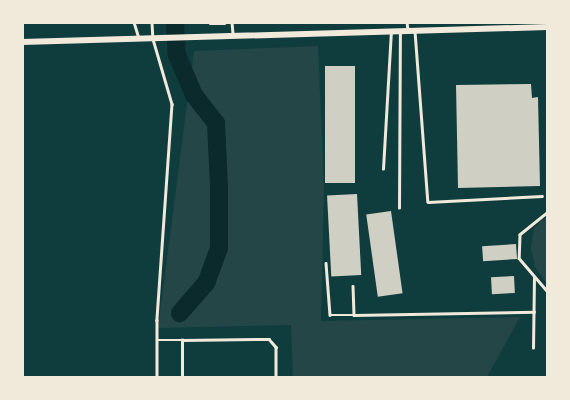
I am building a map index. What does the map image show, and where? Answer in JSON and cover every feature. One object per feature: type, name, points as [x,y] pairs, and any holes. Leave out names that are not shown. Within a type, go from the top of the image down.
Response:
[{"type":"main road","points":[[22,42],[140,40],[233,34],[548,27]]},
{"type":"lane","points":[[134,22],[140,40]]},
{"type":"lane","points":[[152,22],[153,39],[172,104],[157,340],[157,378]]},
{"type":"lane","points":[[232,22],[233,34]]},
{"type":"lane","points":[[407,22],[408,30]]},
{"type":"lane","points":[[383,170],[391,30]]},
{"type":"lane","points":[[399,208],[400,30]]},
{"type":"lane","points":[[415,30],[428,202],[542,196]]},
{"type":"lane","points":[[548,212],[520,235],[519,258],[548,292]]},
{"type":"lane","points":[[326,263],[330,315],[534,312]]},
{"type":"lane","points":[[533,348],[534,276]]},
{"type":"lane","points":[[353,286],[354,315]]},
{"type":"lane","points":[[157,340],[272,340],[276,347],[276,378]]},
{"type":"lane","points":[[182,340],[182,378]]},
{"type":"shaded area","points":[[318,46],[324,190],[321,321],[520,317],[487,377],[293,377],[291,325],[158,328],[194,51]]},
{"type":"shaded area","points":[[547,216],[547,284],[535,267],[531,248],[534,228]]},
{"type":"building","points":[[325,66],[355,66],[355,183],[325,183]]},
{"type":"building","points":[[531,84],[532,98],[538,97],[540,186],[458,188],[456,85]]},
{"type":"building","points":[[357,194],[361,275],[331,276],[327,196]]},
{"type":"building","points":[[391,211],[403,293],[378,297],[366,214]]},
{"type":"building","points":[[516,244],[517,259],[483,261],[482,246]]},
{"type":"building","points":[[514,276],[515,293],[492,294],[491,277]]},
{"type":"waterway","points":[[175,22],[177,55],[194,95],[216,123],[219,186],[219,248],[206,283],[180,313]]}]
